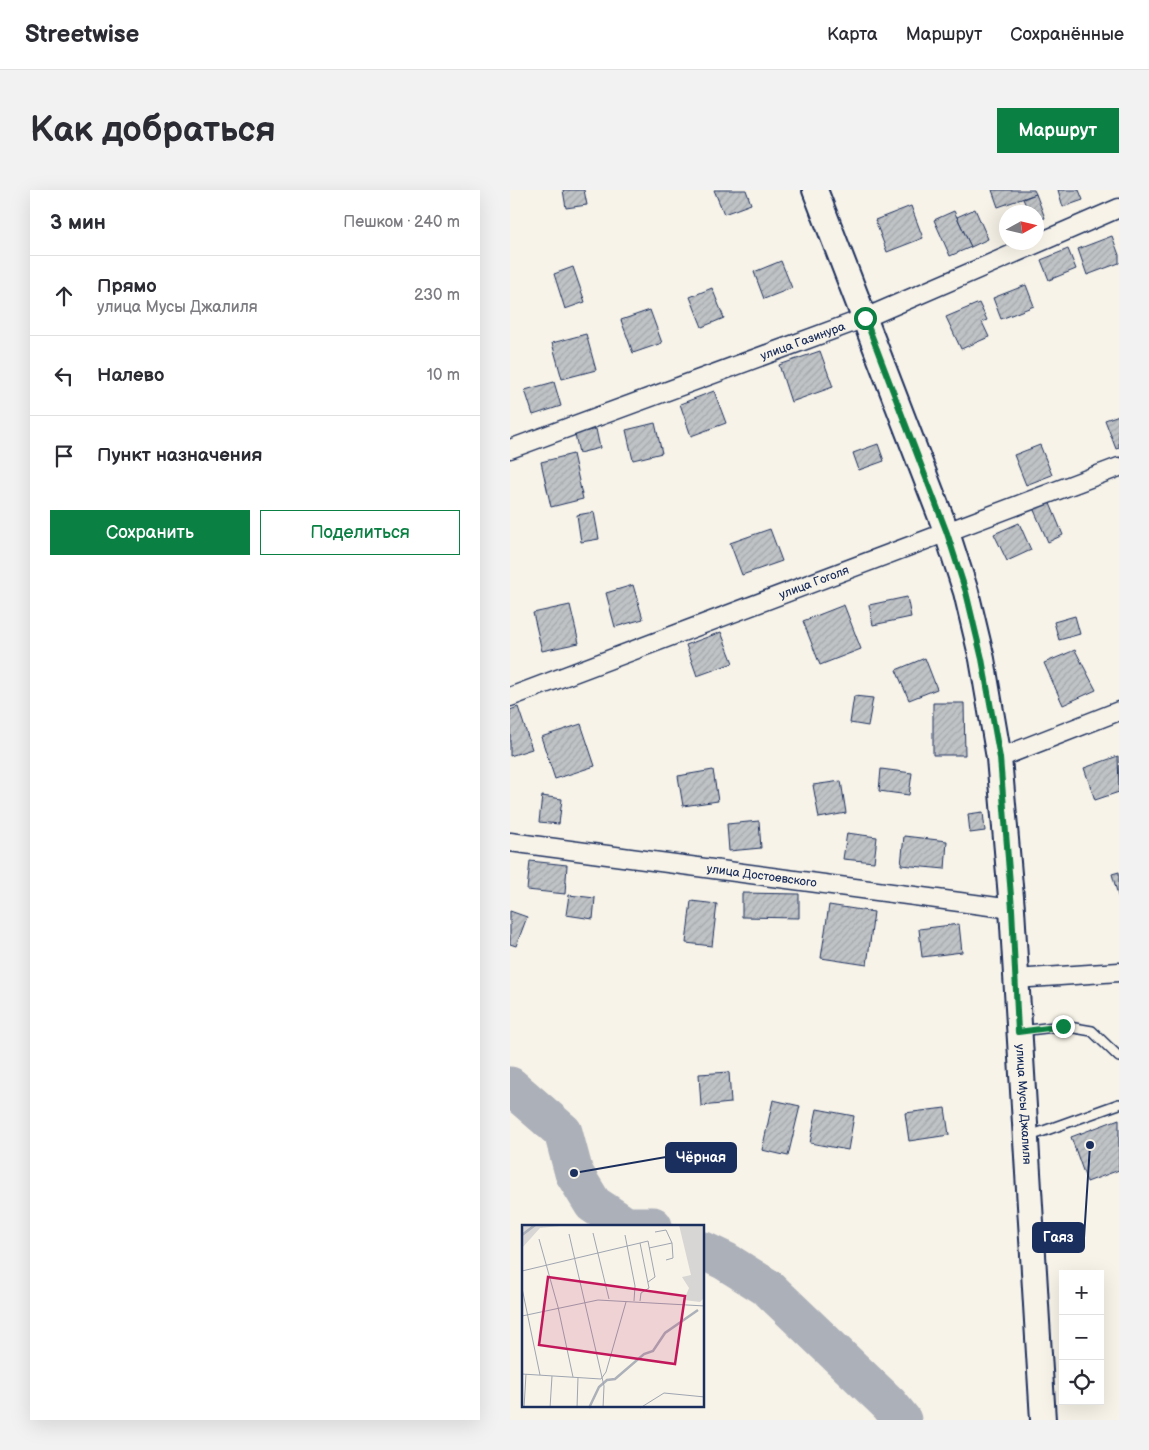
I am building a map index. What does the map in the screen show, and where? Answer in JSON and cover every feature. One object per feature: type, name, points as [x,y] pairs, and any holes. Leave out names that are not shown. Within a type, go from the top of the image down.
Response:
[{"type":"main road","name":"улица Мусы Джалиля","points":[[815,190],[947,533],[966,592],[982,659],[1000,758],[1012,909],[1043,1420]]},
{"type":"street","name":"улица Газинура","points":[[510,448],[865,318],[1119,208]]},
{"type":"street","name":"улица Гоголя","points":[[510,697],[1119,467]]},
{"type":"street","points":[[1000,758],[1119,711]]},
{"type":"street","name":"улица Достоевского","points":[[510,842],[1012,909]]},
{"type":"street","points":[[1015,979],[1119,972]]},
{"type":"lane","points":[[1018,1032],[1063,1026],[1092,1031],[1119,1057]]},
{"type":"lane","points":[[1025,1138],[1119,1104]]},
{"type":"building","points":[[563,190],[584,190],[587,205],[566,208]]},
{"type":"building","points":[[714,190],[746,190],[751,204],[724,214]]},
{"type":"building","points":[[992,190],[1034,190],[1036,194],[999,205],[998,207]]},
{"type":"building","points":[[1058,190],[1079,190],[1083,200],[1063,207]]},
{"type":"building","points":[[1036,194],[1040,205],[1026,205],[1023,199]]},
{"type":"building","points":[[911,206],[923,238],[887,252],[875,220]]},
{"type":"building","points":[[975,209],[988,239],[971,247],[957,217]]},
{"type":"building","points":[[954,211],[971,247],[950,256],[934,220]]},
{"type":"building","points":[[1112,236],[1119,255],[1119,263],[1087,275],[1078,249]]},
{"type":"building","points":[[1068,249],[1076,269],[1049,280],[1041,260]]},
{"type":"building","points":[[781,261],[792,288],[764,299],[754,272]]},
{"type":"building","points":[[573,267],[585,302],[565,309],[554,274]]},
{"type":"building","points":[[1026,285],[1034,306],[1001,319],[993,298]]},
{"type":"building","points":[[712,288],[724,318],[702,327],[690,297]]},
{"type":"building","points":[[979,303],[987,320],[982,322],[989,337],[961,349],[946,317]]},
{"type":"building","points":[[650,310],[662,343],[633,353],[621,320]]},
{"type":"building","points":[[586,334],[596,370],[562,379],[552,343]]},
{"type":"building","points":[[820,351],[833,387],[791,402],[779,365]]},
{"type":"building","points":[[554,382],[561,406],[533,415],[525,390]]},
{"type":"building","points":[[714,391],[726,423],[691,436],[680,404]]},
{"type":"building","points":[[1119,415],[1119,448],[1116,449],[1105,420]]},
{"type":"building","points":[[655,423],[662,453],[633,460],[626,430]]},
{"type":"building","points":[[596,429],[600,448],[579,453],[575,434]]},
{"type":"building","points":[[878,444],[884,461],[859,470],[853,453]]},
{"type":"building","points":[[1040,445],[1052,475],[1026,485],[1014,455]]},
{"type":"building","points":[[573,454],[583,499],[551,507],[541,462]]},
{"type":"building","points":[[1049,501],[1063,535],[1048,542],[1033,508]]},
{"type":"building","points":[[594,512],[599,539],[581,542],[577,515]]},
{"type":"building","points":[[1019,523],[1031,550],[1007,561],[994,534]]},
{"type":"building","points":[[770,529],[782,561],[742,575],[730,543]]},
{"type":"building","points":[[633,585],[643,619],[615,627],[606,593]]},
{"type":"building","points":[[907,597],[911,617],[873,625],[869,605]]},
{"type":"building","points":[[570,605],[579,643],[542,651],[533,613]]},
{"type":"building","points":[[844,605],[861,649],[820,665],[803,621]]},
{"type":"building","points":[[1075,616],[1080,634],[1059,640],[1054,622]]},
{"type":"building","points":[[721,632],[733,663],[697,676],[686,645]]},
{"type":"building","points":[[1075,650],[1096,690],[1063,705],[1044,663]]},
{"type":"building","points":[[925,658],[937,689],[909,700],[896,670]]},
{"type":"building","points":[[854,696],[873,698],[868,726],[850,723]]},
{"type":"building","points":[[933,703],[964,703],[965,755],[933,755]]},
{"type":"building","points":[[518,707],[532,749],[510,756],[510,710]]},
{"type":"building","points":[[581,724],[595,766],[555,779],[541,737]]},
{"type":"building","points":[[1118,756],[1119,792],[1095,800],[1084,768]]},
{"type":"building","points":[[881,769],[912,773],[909,795],[879,791]]},
{"type":"building","points":[[713,770],[718,801],[683,806],[678,776]]},
{"type":"building","points":[[841,781],[846,813],[819,818],[813,785]]},
{"type":"building","points":[[542,796],[562,799],[559,824],[539,822]]},
{"type":"building","points":[[983,812],[985,831],[970,833],[968,814]]},
{"type":"building","points":[[759,821],[761,848],[729,851],[727,824]]},
{"type":"building","points":[[847,833],[877,837],[874,862],[843,859]]},
{"type":"building","points":[[904,836],[947,841],[945,869],[901,865]]},
{"type":"building","points":[[530,861],[567,865],[565,894],[527,890]]},
{"type":"building","points":[[1119,872],[1119,899],[1112,874]]},
{"type":"building","points":[[742,893],[799,894],[799,918],[742,917]]},
{"type":"building","points":[[569,895],[595,898],[593,919],[566,915]]},
{"type":"building","points":[[691,901],[717,904],[712,946],[686,943]]},
{"type":"building","points":[[829,905],[874,912],[867,965],[821,958]]},
{"type":"building","points":[[510,911],[527,917],[516,946],[510,944]]},
{"type":"building","points":[[959,924],[962,952],[922,957],[919,929]]},
{"type":"building","points":[[729,1072],[731,1103],[701,1106],[699,1074]]},
{"type":"building","points":[[773,1100],[800,1106],[788,1156],[762,1150]]},
{"type":"building","points":[[945,1108],[949,1135],[909,1141],[905,1113]]},
{"type":"building","points":[[817,1109],[854,1116],[848,1150],[810,1143]]},
{"type":"building","points":[[1119,1119],[1119,1170],[1087,1182],[1071,1137]]},
{"type":"waterway","points":[[510,1086],[563,1132],[574,1173],[593,1204],[624,1225]]},
{"type":"waterway","points":[[705,1251],[725,1261],[768,1288],[889,1404],[902,1420]]},
{"type":"place","name":"Гаяз","points":[[1090,1145]]},
{"type":"place","name":"Чёрная","points":[[574,1173]]},
{"type":"route","points":[[865,318],[947,533],[966,592],[982,659],[1000,758],[1012,909],[1018,1032],[1063,1026]]}]
